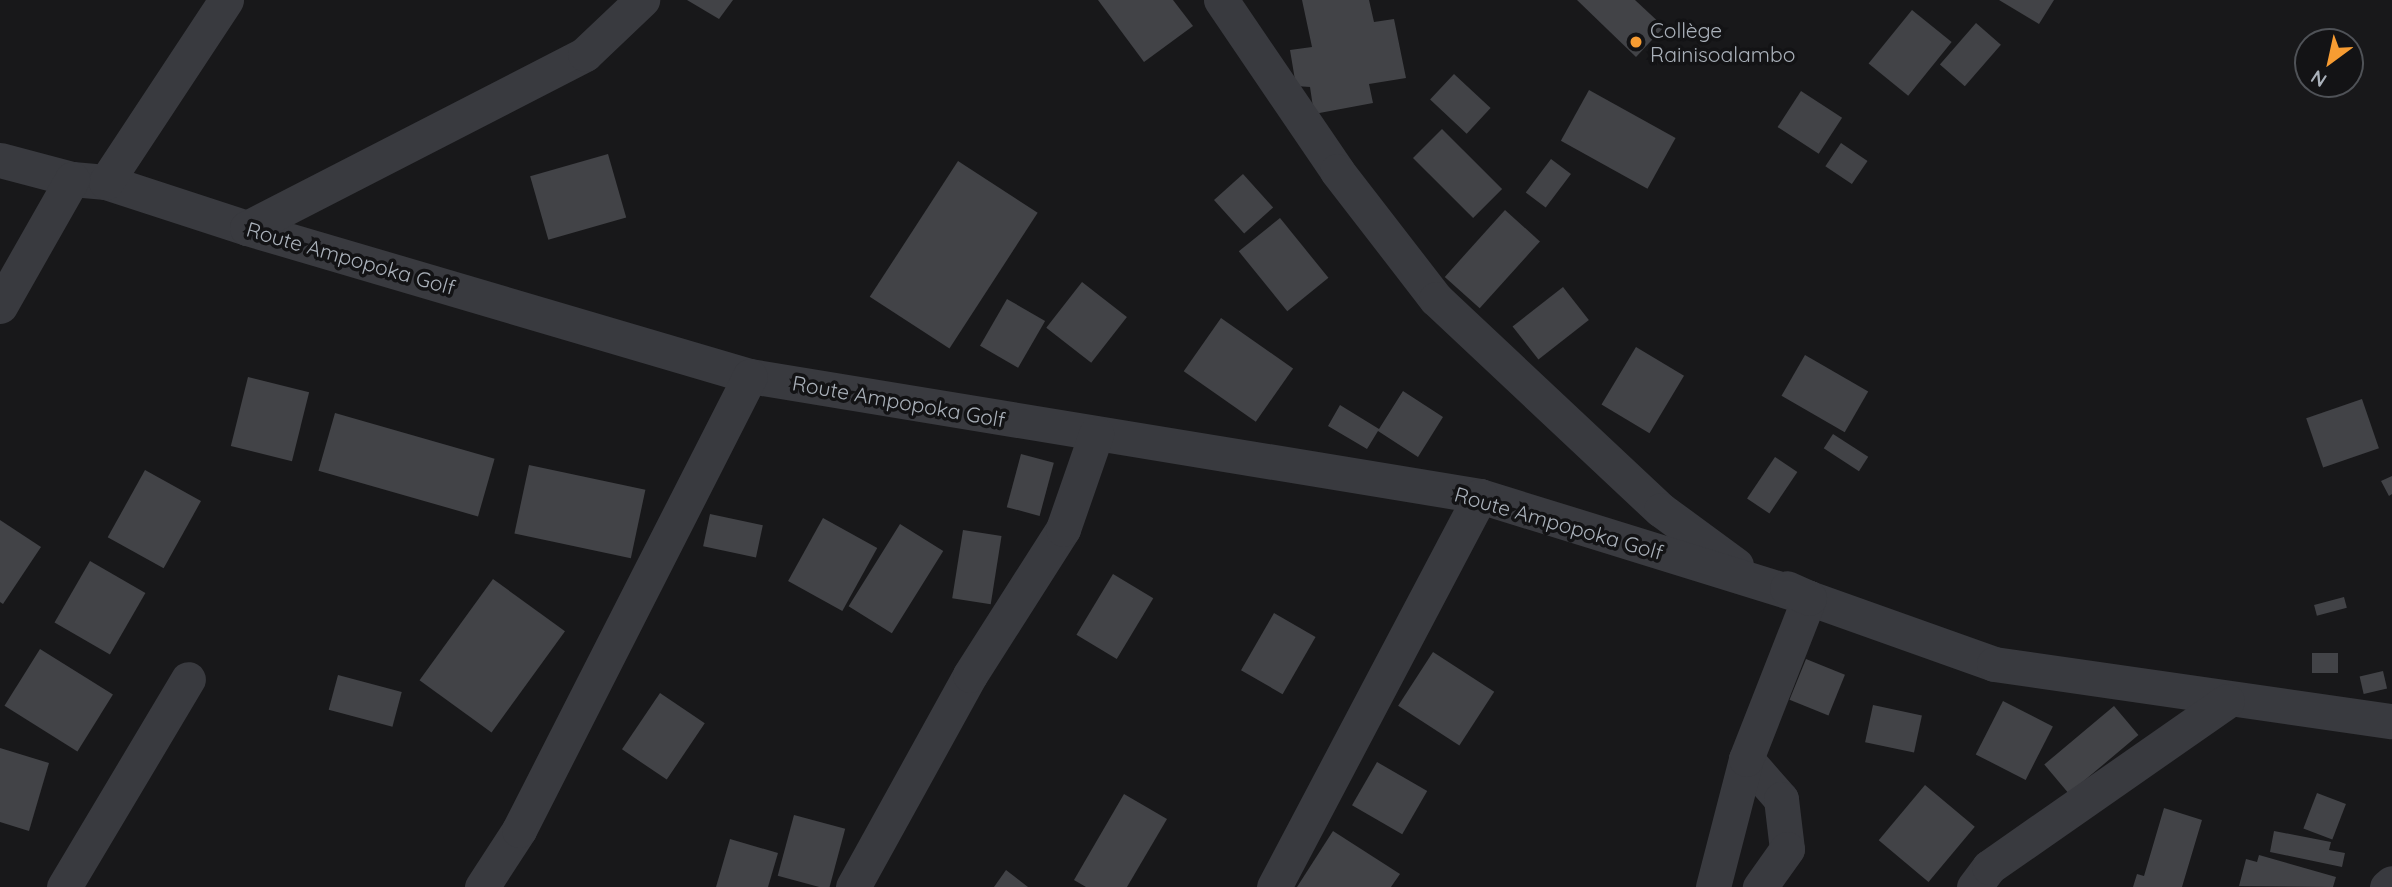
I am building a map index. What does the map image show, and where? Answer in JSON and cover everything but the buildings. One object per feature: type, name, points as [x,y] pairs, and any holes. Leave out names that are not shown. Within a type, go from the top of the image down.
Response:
[{"type":"street","points":[[0,306],[89,180],[226,0]]},
{"type":"street","points":[[247,228],[585,54],[642,0]]},
{"type":"street","name":"Route Ampopoka Golf","points":[[1221,0],[1337,171],[1436,299],[1661,510],[1725,560],[1809,598]]},
{"type":"street","name":"Route Ampopoka Golf","points":[[0,160],[89,180],[750,376],[1480,496],[1809,598]]},
{"type":"street","points":[[482,887],[519,830],[750,376]]},
{"type":"street","points":[[853,887],[970,675],[1063,529],[1096,434]]},
{"type":"street","points":[[1274,887],[1480,496]]},
{"type":"street","points":[[1713,887],[1746,759],[1809,598],[1994,664],[2227,701],[2392,721]]},
{"type":"street","points":[[64,887],[188,679]]},
{"type":"street","points":[[1974,887],[1989,867],[2227,701]]},
{"type":"street","points":[[1746,759],[1781,799],[1787,849],[1760,887]]},
{"type":"street","points":[[2387,887],[2392,883]]},
{"type":"place","name":"Collège Rainisoalambo","points":[[1636,42]]}]
